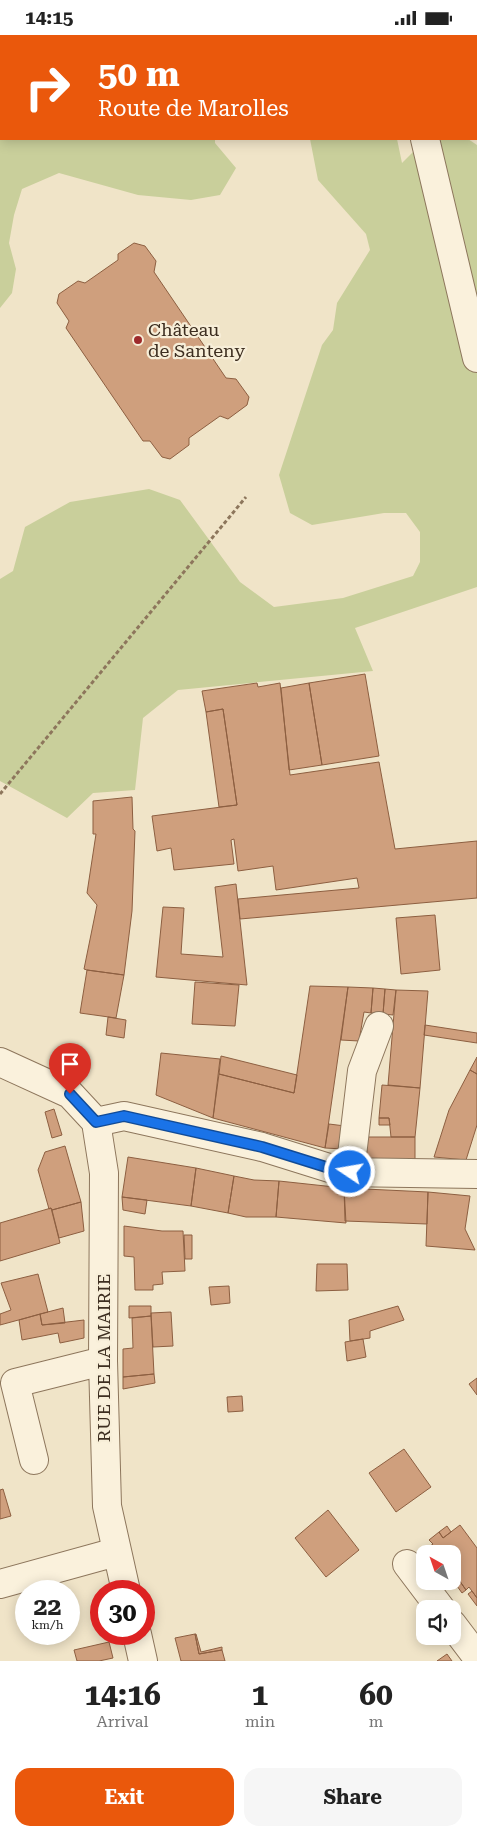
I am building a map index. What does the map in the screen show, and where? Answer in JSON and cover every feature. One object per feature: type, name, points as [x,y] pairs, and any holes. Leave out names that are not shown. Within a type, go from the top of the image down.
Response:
[{"type":"street","points":[[425,140],[477,357]]},
{"type":"street","points":[[350,1172],[362,1071],[380,1026]]},
{"type":"street","points":[[0,1062],[70,1094],[96,1122],[124,1116],[262,1147],[342,1172],[477,1174]]},
{"type":"street","name":"RUE DE LA MAIRIE","points":[[96,1122],[104,1173],[103,1361],[107,1506],[123,1580]]},
{"type":"street","points":[[34,1460],[15,1383],[103,1361]]},
{"type":"street","points":[[0,1584],[116,1552]]},
{"type":"street","points":[[407,1564],[434,1600]]},
{"type":"street","points":[[461,1636],[477,1657]]},
{"type":"street","points":[[139,1645],[143,1661]]},
{"type":"path","points":[[0,794],[246,497]]},
{"type":"green space","points":[[0,140],[215,140],[215,143],[236,168],[220,195],[191,200],[138,195],[59,173],[22,189],[14,215],[9,243],[16,269],[12,293],[0,308]]},
{"type":"green space","points":[[310,140],[397,140],[402,163],[425,140],[470,140],[477,145],[477,587],[355,628],[373,671],[178,690],[143,718],[135,790],[93,793],[67,818],[0,781],[0,579],[13,571],[25,527],[70,502],[149,489],[180,500],[240,582],[274,607],[343,598],[413,576],[420,562],[420,532],[406,513],[384,513],[312,525],[290,513],[279,475],[322,345],[333,330],[337,303],[370,250],[366,234],[318,180]]},
{"type":"building","name":"Château de Santeny","points":[[134,243],[145,246],[156,261],[154,272],[226,378],[236,379],[249,397],[247,405],[228,419],[220,416],[189,438],[189,445],[170,459],[162,457],[150,441],[143,441],[66,328],[69,321],[57,303],[59,294],[78,281],[85,283],[118,260],[118,254]]},
{"type":"building","points":[[365,674],[379,756],[322,765],[309,683]]},
{"type":"building","points":[[257,683],[258,687],[280,683],[290,775],[379,762],[395,849],[477,841],[477,898],[240,919],[238,899],[359,888],[357,878],[276,890],[273,866],[238,871],[234,839],[231,840],[234,864],[174,870],[171,848],[157,851],[152,816],[237,805],[223,709],[206,712],[202,691]]},
{"type":"building","points":[[309,683],[322,765],[289,770],[281,688]]},
{"type":"building","points":[[223,709],[237,805],[219,807],[206,712]]},
{"type":"building","points":[[132,797],[133,829],[135,831],[132,911],[124,975],[87,970],[84,969],[97,905],[87,893],[96,834],[93,834],[93,801]]},
{"type":"building","points":[[236,884],[247,985],[156,977],[163,907],[184,908],[181,954],[223,957],[215,887]]},
{"type":"building","points":[[435,915],[440,970],[401,974],[396,918]]},
{"type":"building","points":[[87,970],[124,975],[116,1018],[80,1013]]},
{"type":"building","points":[[195,982],[239,985],[235,1026],[192,1024]]},
{"type":"building","points":[[310,986],[348,987],[325,1148],[213,1118],[219,1074],[294,1093]]},
{"type":"building","points":[[348,987],[373,988],[371,1013],[364,1012],[359,1041],[341,1040]]},
{"type":"building","points":[[373,988],[385,989],[383,1014],[371,1013]]},
{"type":"building","points":[[385,989],[396,990],[393,1015],[383,1014]]},
{"type":"building","points":[[396,990],[428,991],[420,1088],[388,1085]]},
{"type":"building","points":[[108,1017],[126,1020],[124,1038],[106,1035]]},
{"type":"building","points":[[425,1025],[477,1033],[477,1043],[424,1035]]},
{"type":"building","points":[[161,1053],[220,1059],[213,1118],[156,1095]]},
{"type":"building","points":[[221,1056],[297,1075],[294,1093],[219,1074]]},
{"type":"building","points":[[477,1057],[477,1074],[470,1070]]},
{"type":"building","points":[[470,1070],[477,1074],[477,1125],[466,1160],[434,1157],[449,1110]]},
{"type":"building","points":[[382,1085],[420,1088],[415,1137],[391,1137],[389,1118],[379,1118]]},
{"type":"building","points":[[54,1109],[62,1135],[52,1138],[45,1112]]},
{"type":"building","points":[[379,1118],[389,1118],[390,1125],[379,1125]]},
{"type":"building","points":[[329,1124],[345,1126],[343,1149],[325,1148]]},
{"type":"building","points":[[361,1137],[415,1137],[415,1159],[360,1159]]},
{"type":"building","points":[[65,1146],[81,1202],[52,1210],[51,1208],[49,1209],[38,1170],[45,1152]]},
{"type":"building","points":[[128,1157],[196,1168],[191,1206],[122,1197]]},
{"type":"building","points":[[196,1168],[234,1176],[228,1213],[191,1206]]},
{"type":"building","points":[[234,1176],[254,1180],[279,1181],[276,1217],[246,1217],[228,1213]]},
{"type":"building","points":[[279,1181],[344,1188],[346,1223],[276,1217]]},
{"type":"building","points":[[344,1188],[428,1192],[427,1224],[345,1221]]},
{"type":"building","points":[[428,1192],[470,1196],[465,1229],[475,1250],[426,1246]]},
{"type":"building","points":[[122,1197],[147,1200],[145,1214],[123,1210]]},
{"type":"building","points":[[81,1202],[84,1231],[59,1238],[52,1210]]},
{"type":"building","points":[[51,1208],[60,1243],[0,1261],[0,1223]]},
{"type":"building","points":[[124,1226],[162,1231],[183,1231],[185,1271],[162,1272],[163,1284],[153,1285],[153,1290],[135,1290],[134,1257],[124,1256]]},
{"type":"building","points":[[184,1235],[192,1235],[192,1259],[185,1259]]},
{"type":"building","points":[[317,1264],[347,1264],[348,1290],[316,1291]]},
{"type":"building","points":[[38,1274],[48,1312],[0,1325],[0,1314],[11,1310],[1,1283]]},
{"type":"building","points":[[229,1286],[230,1303],[211,1305],[209,1287]]},
{"type":"building","points":[[129,1306],[151,1306],[151,1316],[129,1318]]},
{"type":"building","points":[[398,1306],[404,1320],[370,1331],[370,1338],[350,1341],[349,1320]]},
{"type":"building","points":[[63,1308],[65,1323],[42,1325],[40,1314]]},
{"type":"building","points":[[171,1312],[173,1346],[153,1347],[151,1313]]},
{"type":"building","points":[[40,1314],[42,1325],[84,1320],[84,1338],[60,1343],[58,1333],[22,1340],[19,1320]]},
{"type":"building","points":[[151,1316],[154,1374],[123,1377],[123,1349],[133,1348],[132,1318]]},
{"type":"building","points":[[363,1339],[366,1357],[347,1361],[345,1342]]},
{"type":"building","points":[[154,1374],[155,1383],[123,1389],[123,1377]]},
{"type":"building","points":[[477,1378],[477,1395],[469,1384]]},
{"type":"building","points":[[242,1396],[243,1411],[228,1412],[227,1397]]},
{"type":"building","points":[[404,1449],[431,1487],[396,1512],[369,1473]]},
{"type":"building","points":[[3,1489],[11,1516],[0,1519],[0,1490]]},
{"type":"building","points":[[328,1510],[359,1550],[326,1577],[295,1538]]},
{"type":"building","points":[[460,1525],[477,1548],[477,1598],[469,1587],[466,1590],[461,1583],[461,1545],[432,1545],[433,1544],[429,1540],[439,1532],[443,1538]]},
{"type":"building","points":[[447,1526],[451,1532],[443,1538],[439,1532]]},
{"type":"building","points":[[461,1583],[466,1590],[462,1593],[460,1590]]},
{"type":"building","points":[[472,1591],[477,1598],[477,1606],[468,1594]]},
{"type":"building","points":[[195,1634],[199,1654],[222,1650],[225,1661],[181,1661],[175,1638]]},
{"type":"building","points":[[195,1634],[201,1652],[222,1647],[222,1650],[199,1654]]},
{"type":"building","points":[[96,1645],[110,1645],[113,1658],[99,1661],[77,1661],[74,1650]]},
{"type":"building","points":[[447,1654],[452,1661],[437,1661]]},
{"type":"place","name":"Château de Santeny","points":[[138,340]]},
{"type":"route","points":[[70,1094],[96,1122],[124,1116],[262,1147],[342,1172],[350,1172]]}]
